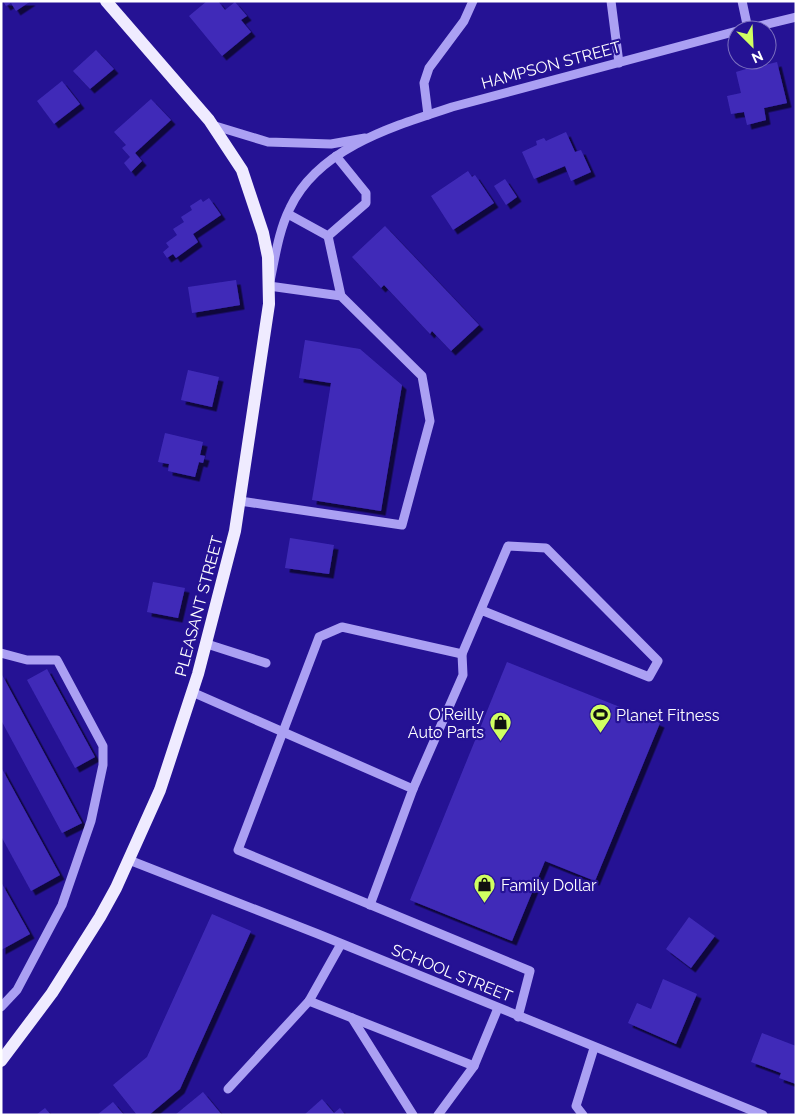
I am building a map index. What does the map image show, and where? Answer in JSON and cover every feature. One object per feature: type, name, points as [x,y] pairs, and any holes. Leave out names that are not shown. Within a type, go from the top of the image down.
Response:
[{"type":"main road","name":"PLEASANT STREET","points":[[1,1061],[74,960],[116,888],[160,790],[207,644],[236,531],[269,304],[270,286],[263,233],[242,170],[212,125],[106,1]]},
{"type":"street","points":[[428,115],[424,83],[429,68],[464,21],[473,1]]},
{"type":"street","points":[[611,1],[620,63]]},
{"type":"street","points":[[742,1],[744,20]]},
{"type":"street","points":[[777,21],[796,17]]},
{"type":"street","name":"HAMPSON STREET","points":[[270,286],[278,238],[288,214],[303,186],[317,171],[336,156],[375,136],[428,115],[727,34]]},
{"type":"street","name":"HAMPSON STREET","points":[[212,125],[268,142],[331,144],[375,136]]},
{"type":"street","points":[[328,236],[366,203],[366,193],[336,156]]},
{"type":"street","points":[[240,501],[402,525],[430,421],[422,376],[341,296],[328,236],[288,214]]},
{"type":"street","points":[[270,286],[341,296]]},
{"type":"street","points":[[370,905],[413,789],[463,675],[462,654],[508,546],[546,548],[658,661],[649,677],[481,610]]},
{"type":"street","points":[[462,654],[342,627],[319,637],[238,850],[530,971],[518,1017]]},
{"type":"street","points":[[207,644],[266,663]]},
{"type":"street","points":[[1,653],[27,660],[57,660],[103,746],[103,765],[91,821],[62,905],[17,990],[1,1007]]},
{"type":"street","points":[[192,692],[413,789]]},
{"type":"street","name":"SCHOOL STREET","points":[[129,860],[342,944],[594,1048],[763,1115]]},
{"type":"street","points":[[228,1089],[309,1000],[342,944]]},
{"type":"street","points":[[309,1000],[474,1066]]},
{"type":"street","points":[[438,1115],[474,1066],[498,1008]]},
{"type":"street","points":[[351,1018],[414,1115]]},
{"type":"street","points":[[583,1115],[576,1106],[594,1048]]},
{"type":"building","points":[[3,1],[31,1],[16,11],[11,3],[6,6]]},
{"type":"building","points":[[207,1],[218,1],[225,10],[235,2],[247,16],[241,20],[251,32],[222,56],[189,16]]},
{"type":"building","points":[[96,50],[114,69],[90,89],[73,71]]},
{"type":"building","points":[[777,62],[787,103],[764,108],[766,120],[747,125],[744,112],[731,114],[727,96],[741,93],[736,72],[743,70],[777,70]]},
{"type":"building","points":[[62,81],[80,104],[54,124],[37,101]]},
{"type":"building","points":[[151,99],[171,120],[135,153],[142,161],[131,172],[124,163],[130,157],[122,148],[126,145],[114,132]]},
{"type":"building","points":[[566,132],[575,152],[581,150],[591,172],[571,181],[565,166],[534,179],[522,152],[537,145],[536,141],[544,138],[546,141]]},
{"type":"building","points":[[468,171],[472,177],[475,175],[494,203],[453,230],[431,196]]},
{"type":"building","points":[[505,179],[517,197],[506,205],[494,186]]},
{"type":"building","points":[[209,198],[221,215],[193,234],[198,242],[176,258],[173,254],[167,258],[163,252],[169,247],[166,243],[177,235],[173,229],[184,222],[181,217],[192,210],[190,206],[201,199],[203,202]]},
{"type":"building","points":[[385,226],[479,325],[451,351],[432,331],[430,334],[384,285],[381,288],[352,257]]},
{"type":"building","points":[[236,280],[240,305],[192,313],[188,287]]},
{"type":"building","points":[[305,340],[360,349],[402,385],[381,511],[312,500],[331,383],[299,378]]},
{"type":"building","points":[[188,370],[219,377],[212,407],[181,400]]},
{"type":"building","points":[[165,433],[203,442],[200,455],[205,456],[203,463],[199,462],[195,477],[168,471],[169,464],[158,462]]},
{"type":"building","points":[[290,538],[334,545],[329,574],[285,568]]},
{"type":"building","points":[[153,582],[185,588],[178,618],[147,612]]},
{"type":"building","points":[[507,662],[660,723],[595,881],[545,861],[512,941],[410,900]]},
{"type":"building","points":[[47,669],[95,757],[75,768],[27,680]]},
{"type":"building","points":[[1,673],[82,823],[62,833],[1,720]]},
{"type":"building","points":[[1,767],[60,875],[31,891],[1,836]]},
{"type":"building","points":[[1,882],[30,934],[1,950]]},
{"type":"building","points":[[212,914],[251,931],[180,1089],[149,1115],[137,1115],[113,1085],[147,1057]]},
{"type":"building","points":[[689,917],[715,936],[691,968],[666,949]]},
{"type":"building","points":[[663,979],[697,994],[676,1044],[628,1023],[637,1003],[651,1009]]},
{"type":"building","points":[[762,1033],[796,1046],[796,1084],[779,1078],[781,1073],[751,1062]]},
{"type":"building","points":[[203,1092],[222,1115],[175,1115]]},
{"type":"building","points":[[322,1099],[334,1113],[340,1108],[345,1115],[304,1115]]},
{"type":"building","points":[[113,1102],[124,1115],[97,1115]]},
{"type":"building","points":[[45,1108],[51,1115],[36,1115]]},
{"type":"place","name":"Planet Fitness","points":[[600,734]]},
{"type":"place","name":"O'Reilly Auto Parts","points":[[500,742]]},
{"type":"place","name":"Family Dollar","points":[[485,904]]}]
